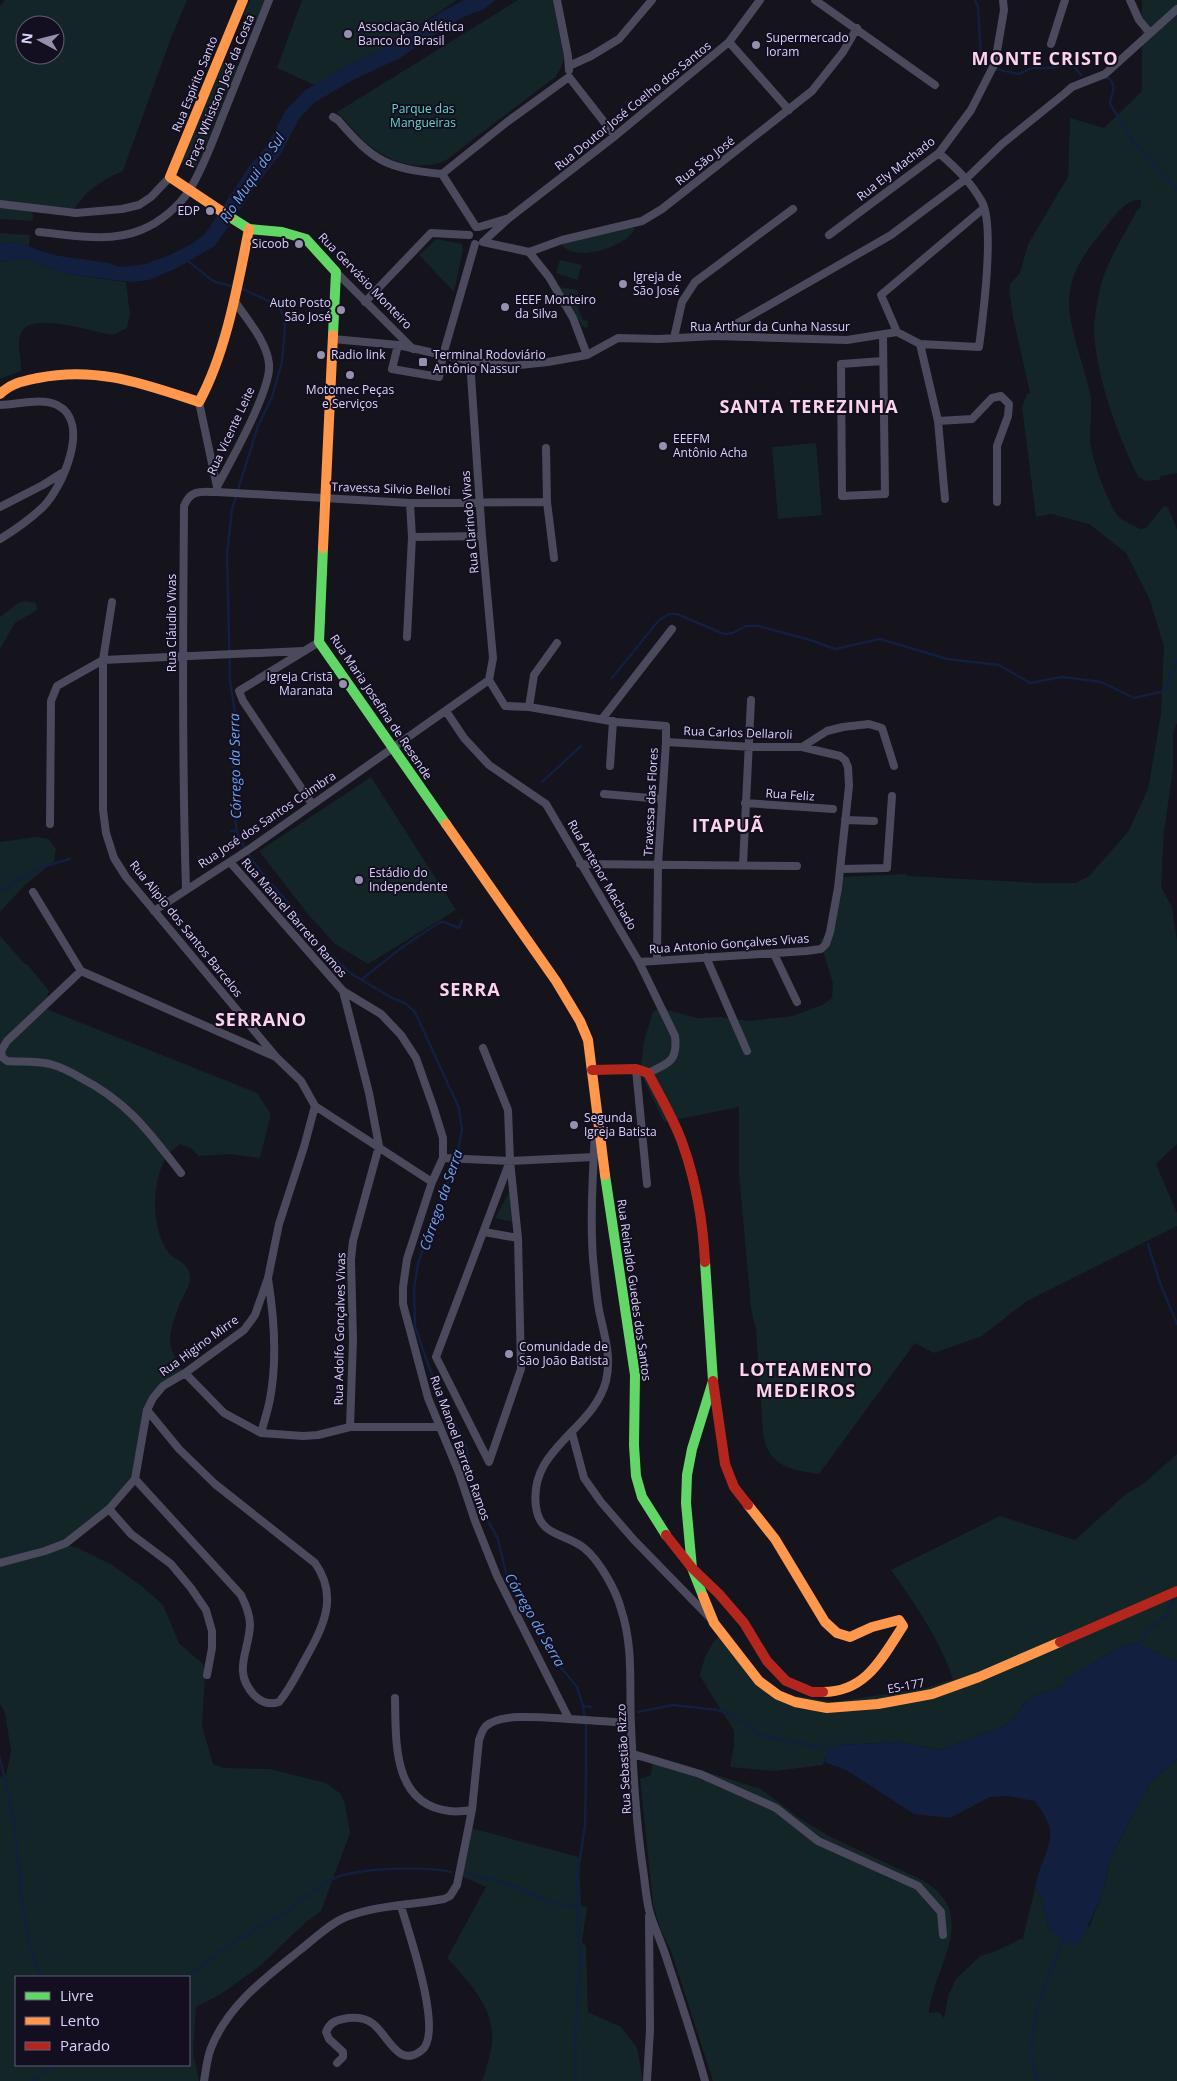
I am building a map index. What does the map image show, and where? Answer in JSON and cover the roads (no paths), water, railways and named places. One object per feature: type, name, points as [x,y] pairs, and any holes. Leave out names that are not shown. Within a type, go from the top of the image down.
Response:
[{"type":"main road","name":"Rua Espírito Santo","points":[[170,177],[243,0]]},
{"type":"main road","points":[[0,394],[16,383],[63,374],[85,373],[131,380],[199,402],[210,378],[235,297],[249,229],[170,177]]},
{"type":"main road","name":"Rua Gervásio Monteiro","points":[[249,229],[282,232],[306,239],[336,272]]},
{"type":"main road","name":"Rua Maria Josefina de Resende","points":[[336,272],[318,642],[570,1003],[580,1021],[588,1040],[596,1106],[598,1153]]},
{"type":"main road","points":[[592,1070],[636,1069],[648,1073],[683,1144],[695,1191],[704,1241],[712,1380],[725,1464],[734,1487],[775,1539],[825,1622],[837,1633],[850,1637],[872,1627],[899,1620],[903,1626],[880,1662],[858,1684],[837,1692],[812,1692],[786,1681],[767,1661],[744,1623],[719,1594],[692,1568],[686,1503],[687,1475],[692,1449],[706,1408],[712,1380]]},
{"type":"main road","name":"Rua Reinaldo Guedes dos Santos","points":[[598,1153],[635,1375],[634,1445],[636,1476],[642,1497],[658,1524],[692,1568]]},
{"type":"main road","name":"ES-177","points":[[692,1568],[714,1623],[759,1680],[778,1695],[795,1702],[827,1708],[878,1704],[932,1694],[979,1677],[1177,1591]]},
{"type":"street","name":"Praça Whistson José da Costa","points":[[190,190],[209,150],[269,0]]},
{"type":"street","points":[[557,0],[568,56],[569,77],[615,136]]},
{"type":"street","points":[[569,66],[591,56],[619,39],[652,0]]},
{"type":"street","name":"Rua Doutor José Coelho dos Santos","points":[[481,242],[615,136],[729,42],[760,0]]},
{"type":"street","points":[[815,0],[935,85]]},
{"type":"street","name":"Rua Ely Machado","points":[[829,235],[940,153],[971,110],[995,63],[1004,10],[1003,0]]},
{"type":"street","points":[[1051,44],[1065,0]]},
{"type":"street","points":[[1130,0],[1139,20],[1150,33]]},
{"type":"street","points":[[715,336],[891,235],[967,178],[1002,144],[1072,87],[1105,74],[1177,9]]},
{"type":"street","name":"Rua São José","points":[[529,252],[562,240],[642,221],[662,209],[812,91],[857,28]]},
{"type":"street","points":[[729,42],[789,110]]},
{"type":"street","points":[[333,118],[338,120],[372,155],[388,164],[406,170],[442,174],[507,122],[569,77]]},
{"type":"street","points":[[940,153],[967,178],[984,208],[987,231],[985,303],[979,347],[920,344],[897,332],[881,295],[984,208]]},
{"type":"street","points":[[398,346],[392,369],[439,377],[443,356],[486,232],[478,227],[442,174]]},
{"type":"street","points":[[0,204],[76,213],[122,209],[139,205],[152,197],[170,177]]},
{"type":"street","points":[[40,232],[95,237],[118,236],[139,231],[155,223],[190,190]]},
{"type":"street","points":[[674,338],[682,302],[695,282],[792,209]]},
{"type":"street","name":"Rua Doutor José Coelho dos Santos","points":[[478,227],[509,218]]},
{"type":"street","points":[[478,227],[471,230],[469,235],[471,241],[529,252],[548,277],[573,318],[588,355]]},
{"type":"street","points":[[365,302],[431,233],[469,235]]},
{"type":"street","name":"Rua Gervásio Monteiro","points":[[336,272],[413,349]]},
{"type":"street","name":"Rua Vicente Leite","points":[[217,490],[258,405],[268,374],[269,363],[261,341],[235,297]]},
{"type":"street","name":"Rua Arthur da Cunha Nassur","points":[[333,339],[398,346],[470,361],[510,366],[588,355],[618,338],[715,336],[847,340],[897,332]]},
{"type":"street","points":[[883,335],[885,494],[842,496],[841,364],[883,361]]},
{"type":"street","points":[[920,344],[938,421],[945,499]]},
{"type":"street","name":"Rua Clarindo Vivas","points":[[470,361],[482,536],[493,658],[489,680]]},
{"type":"street","points":[[938,421],[972,419],[992,398],[1001,396],[1009,404],[1008,416],[997,446],[997,502]]},
{"type":"street","points":[[0,405],[46,402],[57,405],[64,410],[68,418],[73,442],[71,456],[64,472],[44,506],[0,539]]},
{"type":"street","points":[[199,402],[217,490]]},
{"type":"street","points":[[546,448],[547,502],[554,558]]},
{"type":"street","points":[[0,507],[64,472]]},
{"type":"street","name":"Rua Cláudio Vivas","points":[[186,889],[183,806],[184,506],[188,497],[194,493],[217,490],[228,494],[325,498]]},
{"type":"street","name":"Travessa Silvio Belloti","points":[[325,498],[410,503],[547,502]]},
{"type":"street","points":[[407,637],[412,537],[410,503]]},
{"type":"street","points":[[412,537],[482,536]]},
{"type":"street","name":"Rua Alipio dos Santos Barcelos","points":[[112,602],[103,660],[102,810],[106,833],[114,858],[126,877],[277,1058],[301,1081],[315,1106],[432,1182]]},
{"type":"street","points":[[602,719],[672,629]]},
{"type":"street","points":[[312,804],[243,701],[239,691],[318,642]]},
{"type":"street","points":[[529,707],[534,675],[557,643]]},
{"type":"street","points":[[50,824],[51,706],[57,686],[103,660],[302,651]]},
{"type":"street","name":"Rua Carlos Dellaroli","points":[[489,680],[506,706],[529,707],[613,722],[666,726],[666,742],[748,747],[802,747],[827,731],[869,724],[882,728],[894,766]]},
{"type":"street","name":"Rua José dos Santos Coimbra","points":[[154,911],[251,848],[489,680]]},
{"type":"street","points":[[743,865],[750,700]]},
{"type":"street","name":"Rua Antenor Machado","points":[[446,711],[464,738],[489,765],[546,804],[639,962],[675,1036],[676,1046],[675,1055],[670,1062],[648,1073]]},
{"type":"street","points":[[610,766],[613,722]]},
{"type":"street","name":"Travessa das Flores","points":[[657,959],[658,864],[666,742]]},
{"type":"street","name":"Rua Antonio Gonçalves Vivas","points":[[639,962],[657,959],[774,954],[821,949],[826,944],[830,932],[840,869],[849,786],[848,767],[845,760],[840,756],[802,747]]},
{"type":"street","points":[[604,794],[662,799]]},
{"type":"street","points":[[840,869],[887,868],[892,796]]},
{"type":"street","name":"Rua Feliz","points":[[745,803],[833,809]]},
{"type":"street","points":[[845,820],[874,821]]},
{"type":"street","name":"Rua Manoel Barreto Ramos","points":[[230,862],[343,991],[381,1014],[401,1035],[416,1058],[443,1138],[443,1158],[432,1182],[407,1259],[403,1286],[403,1304],[428,1398],[460,1473],[475,1521],[497,1576],[569,1719]]},
{"type":"street","points":[[580,864],[797,866]]},
{"type":"street","points":[[33,892],[81,971],[277,1058]]},
{"type":"street","points":[[774,954],[797,1002]]},
{"type":"street","points":[[706,957],[747,1051]]},
{"type":"street","points":[[81,971],[7,1041],[1,1051],[2,1058],[7,1061],[51,1064],[94,1084],[120,1102],[140,1121],[181,1173]]},
{"type":"street","points":[[343,991],[369,1093],[379,1146]]},
{"type":"street","points":[[483,1048],[508,1110],[510,1161],[518,1238],[521,1369],[489,1462],[436,1358],[510,1161]]},
{"type":"street","points":[[636,1069],[647,1184]]},
{"type":"street","name":"Rua Higino Mirre","points":[[135,1479],[148,1410],[153,1398],[163,1386],[185,1373],[244,1330],[254,1315],[268,1278],[279,1224],[315,1106]]},
{"type":"street","name":"Rua Adolfo Gonçalves Vivas","points":[[350,1427],[353,1340],[351,1259],[353,1241],[379,1146]]},
{"type":"street","points":[[443,1158],[510,1161],[598,1153]]},
{"type":"street","name":"Rua Maria Josefina de Resende","points":[[561,1442],[580,1426],[593,1408],[605,1385],[610,1364],[599,1308],[593,1258],[598,1153]]},
{"type":"street","points":[[484,1232],[518,1238]]},
{"type":"street","name":"Rua Higino Mirre","points":[[261,1433],[270,1398],[272,1363],[272,1306],[268,1278]]},
{"type":"street","points":[[185,1373],[224,1413],[261,1433],[318,1435],[350,1427],[440,1427]]},
{"type":"street","points":[[0,1563],[45,1551],[66,1543],[109,1509],[135,1479],[241,1595],[248,1610],[250,1625],[243,1667],[246,1686],[257,1699],[266,1703],[279,1702],[313,1646],[326,1616],[328,1592],[324,1575],[315,1563],[215,1484],[179,1449],[148,1410]]},
{"type":"street","points":[[572,1433],[584,1478],[601,1502],[634,1540],[714,1623]]},
{"type":"street","name":"Rua Sebastião Rizzo","points":[[561,1442],[544,1465],[537,1482],[536,1507],[546,1528],[556,1535],[577,1543],[586,1550],[602,1570],[620,1605],[630,1650],[633,1754],[642,1866],[649,1909],[705,2081]]},
{"type":"street","points":[[109,1509],[130,1534],[171,1564],[206,1610],[212,1631],[212,1648],[207,1675]]},
{"type":"street","points":[[395,1698],[397,1752],[402,1775],[412,1793],[434,1808],[450,1812],[472,1810]]},
{"type":"street","points":[[204,2081],[211,2048],[217,2035],[245,1995],[339,1921],[374,1909],[444,1899],[454,1891],[472,1810],[479,1740],[482,1731],[487,1725],[496,1721],[518,1718],[579,1719],[631,1723]]},
{"type":"street","points":[[633,1754],[700,1774],[776,1808],[818,1841],[918,1886],[941,1912],[943,1935]]},
{"type":"street","points":[[337,2063],[343,2057],[343,2052],[329,2039],[326,2032],[329,2026],[339,2019],[354,2017],[372,2023],[401,2055],[409,2056],[424,2049],[427,2041],[429,2013],[401,1906]]},
{"type":"street","points":[[647,2081],[650,2030],[649,1909]]},
{"type":"water","name":"Rio Muqui do Sul","points":[[464,0],[496,0],[483,10],[449,25],[400,58],[353,80],[314,103],[299,119],[282,152],[215,246],[175,269],[149,280],[130,282],[67,274],[30,260],[0,262],[0,244],[11,242],[24,244],[43,252],[60,256],[109,263],[120,267],[145,264],[170,255],[193,243],[205,234],[250,165],[267,146],[286,110],[304,91],[345,66],[392,44],[441,12]]},
{"type":"water","points":[[1136,1643],[1177,1662],[1177,1759],[1151,1782],[1115,1849],[1108,1866],[1106,1881],[1099,1902],[1080,1943],[1069,1945],[1049,1928],[1040,1895],[1035,1888],[1050,1835],[1049,1825],[1044,1814],[1034,1801],[1007,1796],[990,1797],[950,1818],[914,1814],[846,1770],[824,1762],[828,1750],[840,1745],[900,1742],[940,1750],[1004,1726],[1015,1716],[1025,1702],[1037,1695],[1063,1686],[1066,1679],[1118,1648]]},
{"type":"waterway","points":[[975,0],[978,7],[981,57],[985,65]]},
{"type":"waterway","points":[[995,69],[1019,74],[1032,68],[1050,68],[1072,64],[1081,75]]},
{"type":"waterway","points":[[1103,78],[1109,78],[1112,82],[1114,88],[1110,104],[1135,144],[1177,189]]},
{"type":"waterway","name":"Córrego da Serra","points":[[188,261],[213,281],[234,287]]},
{"type":"waterway","name":"Córrego da Serra","points":[[240,288],[278,305],[284,317],[285,327],[282,362],[272,397],[258,426],[232,509],[227,555],[230,680],[237,726],[233,766],[237,780],[235,817],[237,832],[247,853],[293,908],[313,938],[350,973],[392,998],[405,1003],[415,1012],[459,1108],[462,1129],[457,1156]]},
{"type":"waterway","points":[[612,678],[659,620],[669,614],[677,614],[724,634],[733,633],[746,626],[758,626],[835,649],[880,639],[947,659],[999,665],[1030,683],[1062,677],[1101,682],[1134,698],[1165,691],[1177,659]]},
{"type":"waterway","points":[[542,782],[581,746]]},
{"type":"waterway","name":"Córrego da Serra","points":[[231,831],[237,830]]},
{"type":"waterway","points":[[0,892],[33,872],[70,859]]},
{"type":"waterway","points":[[361,980],[401,948],[440,922],[459,928],[462,920]]},
{"type":"waterway","name":"Córrego da Serra","points":[[456,1161],[418,1263],[414,1289],[415,1326],[429,1367],[467,1449],[472,1479],[481,1508],[498,1539],[506,1573],[521,1602],[540,1628],[555,1660],[577,1687],[583,1706],[586,1727],[585,1825],[577,1879],[580,1961],[575,2044],[575,2081]]},
{"type":"waterway","points":[[1148,1244],[1160,1283],[1177,1324]]},
{"type":"waterway","points":[[1138,1646],[1147,1632],[1167,1615],[1173,1597]]},
{"type":"waterway","points":[[638,1712],[673,1705],[718,1710],[735,1717],[760,1734],[771,1738],[832,1749]]},
{"type":"waterway","name":"Córrego da Serra","points":[[583,1706],[591,1707]]},
{"type":"waterway","points":[[0,1758],[13,1818],[25,1919],[34,1958],[42,1976]]},
{"type":"waterway","points":[[188,1976],[208,1960],[293,1908],[326,1883],[340,1876],[365,1871],[395,1869],[426,1869],[451,1872]]},
{"type":"waterway","points":[[467,1874],[503,1883],[550,1902],[579,1907]]},
{"type":"waterway","points":[[1039,2081],[1033,2064],[1033,2028],[1050,1972],[1064,1939]]},
{"type":"waterway","points":[[32,2081],[53,2066]]},
{"type":"place","name":"Associação Atlética Banco do Brasil","points":[[348,34]]},
{"type":"place","name":"Supermercado Ioram","points":[[756,45]]},
{"type":"place","name":"EDP","points":[[210,211]]},
{"type":"place","name":"Sicoob","points":[[299,244]]},
{"type":"place","name":"Igreja de São José","points":[[623,284]]},
{"type":"place","name":"EEEF Monteiro da Silva","points":[[505,307]]},
{"type":"place","name":"Auto Posto São José","points":[[341,310]]},
{"type":"place","name":"Radio link","points":[[321,355]]},
{"type":"place","name":"Terminal Rodoviário Antônio Nassur","points":[[423,362]]},
{"type":"place","name":"Motomec Peças e Serviços","points":[[350,375]]},
{"type":"place","name":"EEEFM Antônio Acha","points":[[663,446]]},
{"type":"place","name":"Igreja Cristã Maranata","points":[[343,684]]},
{"type":"place","name":"Estádio do Independente","points":[[359,880]]},
{"type":"place","name":"Segunda Igreja Batista","points":[[574,1125]]},
{"type":"place","name":"Comunidade de São João Batista","points":[[509,1354]]},
{"type":"district","name":"MONTE CRISTO","points":[[1045,59]]},
{"type":"district","name":"SANTA TEREZINHA","points":[[809,407]]},
{"type":"district","name":"ITAPUÃ","points":[[728,826]]},
{"type":"district","name":"SERRA","points":[[470,990]]},
{"type":"district","name":"SERRANO","points":[[261,1020]]},
{"type":"district","name":"LOTEAMENTO MEDEIROS","points":[[806,1380]]},
{"type":"park label","name":"Parque das Mangueiras","points":[[423,116]]}]
